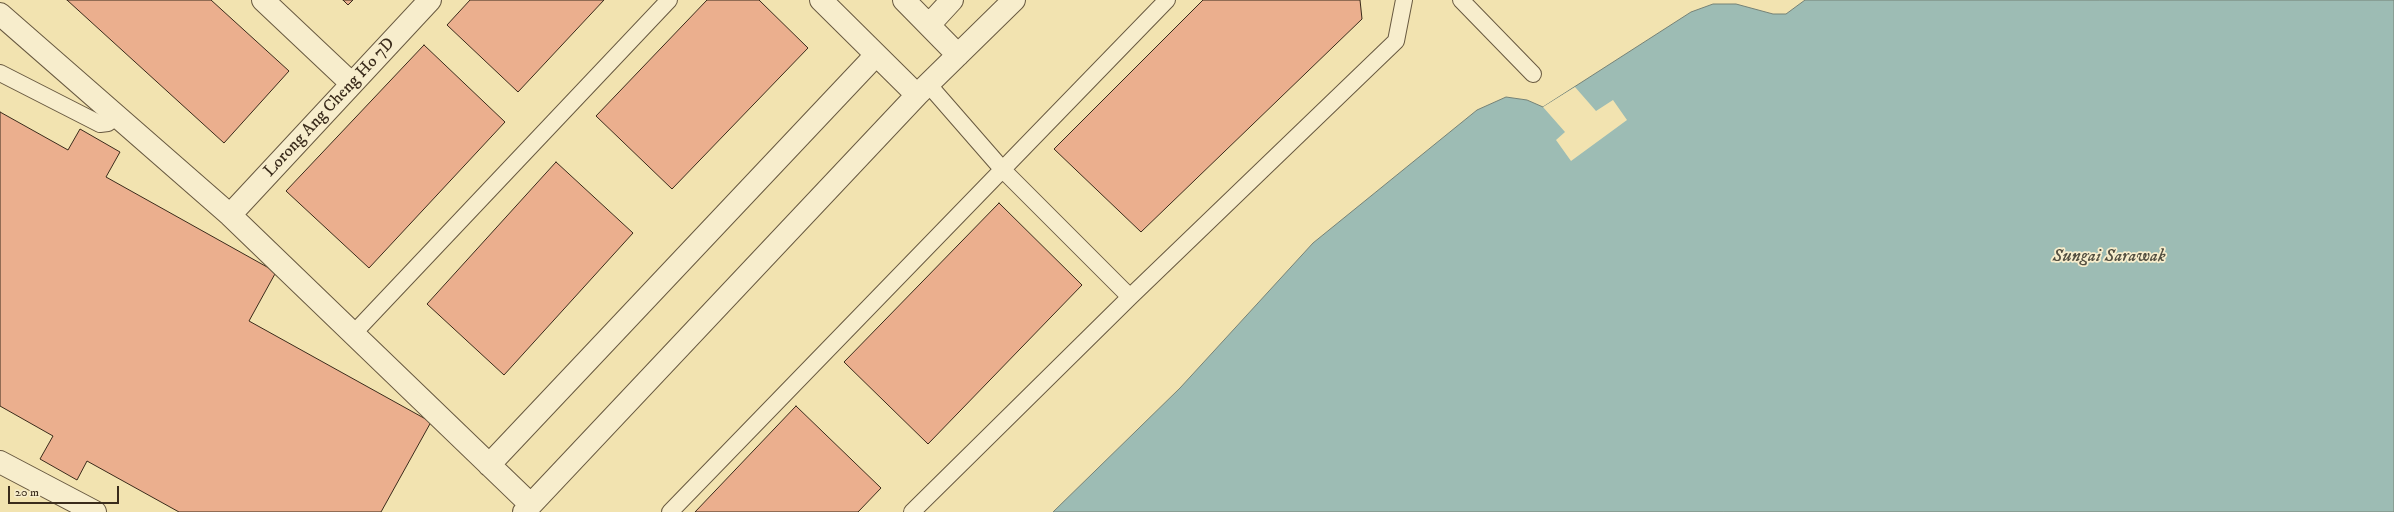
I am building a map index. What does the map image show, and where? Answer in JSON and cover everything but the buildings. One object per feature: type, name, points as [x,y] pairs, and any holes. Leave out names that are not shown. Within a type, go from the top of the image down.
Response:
[{"type":"street","points":[[263,0],[352,84]]},
{"type":"street","name":"Lorong Ang Cheng Ho 7D","points":[[230,215],[430,0]]},
{"type":"street","points":[[821,0],[876,55],[923,90]]},
{"type":"street","points":[[904,0],[958,56]]},
{"type":"street","points":[[929,25],[952,0]]},
{"type":"street","points":[[0,14],[230,215],[489,465],[531,509],[923,90],[1014,0]]},
{"type":"street","points":[[489,465],[876,55]]},
{"type":"street","points":[[0,462],[95,512]]},
{"type":"lane","points":[[353,334],[669,0]]},
{"type":"lane","points":[[670,512],[1167,0]]},
{"type":"lane","points":[[912,512],[1130,297],[1396,41],[1404,0]]},
{"type":"lane","points":[[1461,0],[1533,74]]},
{"type":"lane","points":[[0,73],[100,124],[108,123],[116,116]]},
{"type":"lane","points":[[923,90],[1130,297]]},
{"type":"water","name":"Sungai Sarawak","points":[[1805,0],[2394,0],[2394,512],[1053,512],[1180,388],[1313,243],[1477,110],[1506,97],[1527,100],[1543,107],[1691,12],[1713,4],[1736,4],[1773,14],[1786,14]]},
{"type":"pier","points":[[1575,87],[1596,111],[1613,100],[1627,120],[1571,161],[1556,140],[1565,132],[1543,107]]}]
